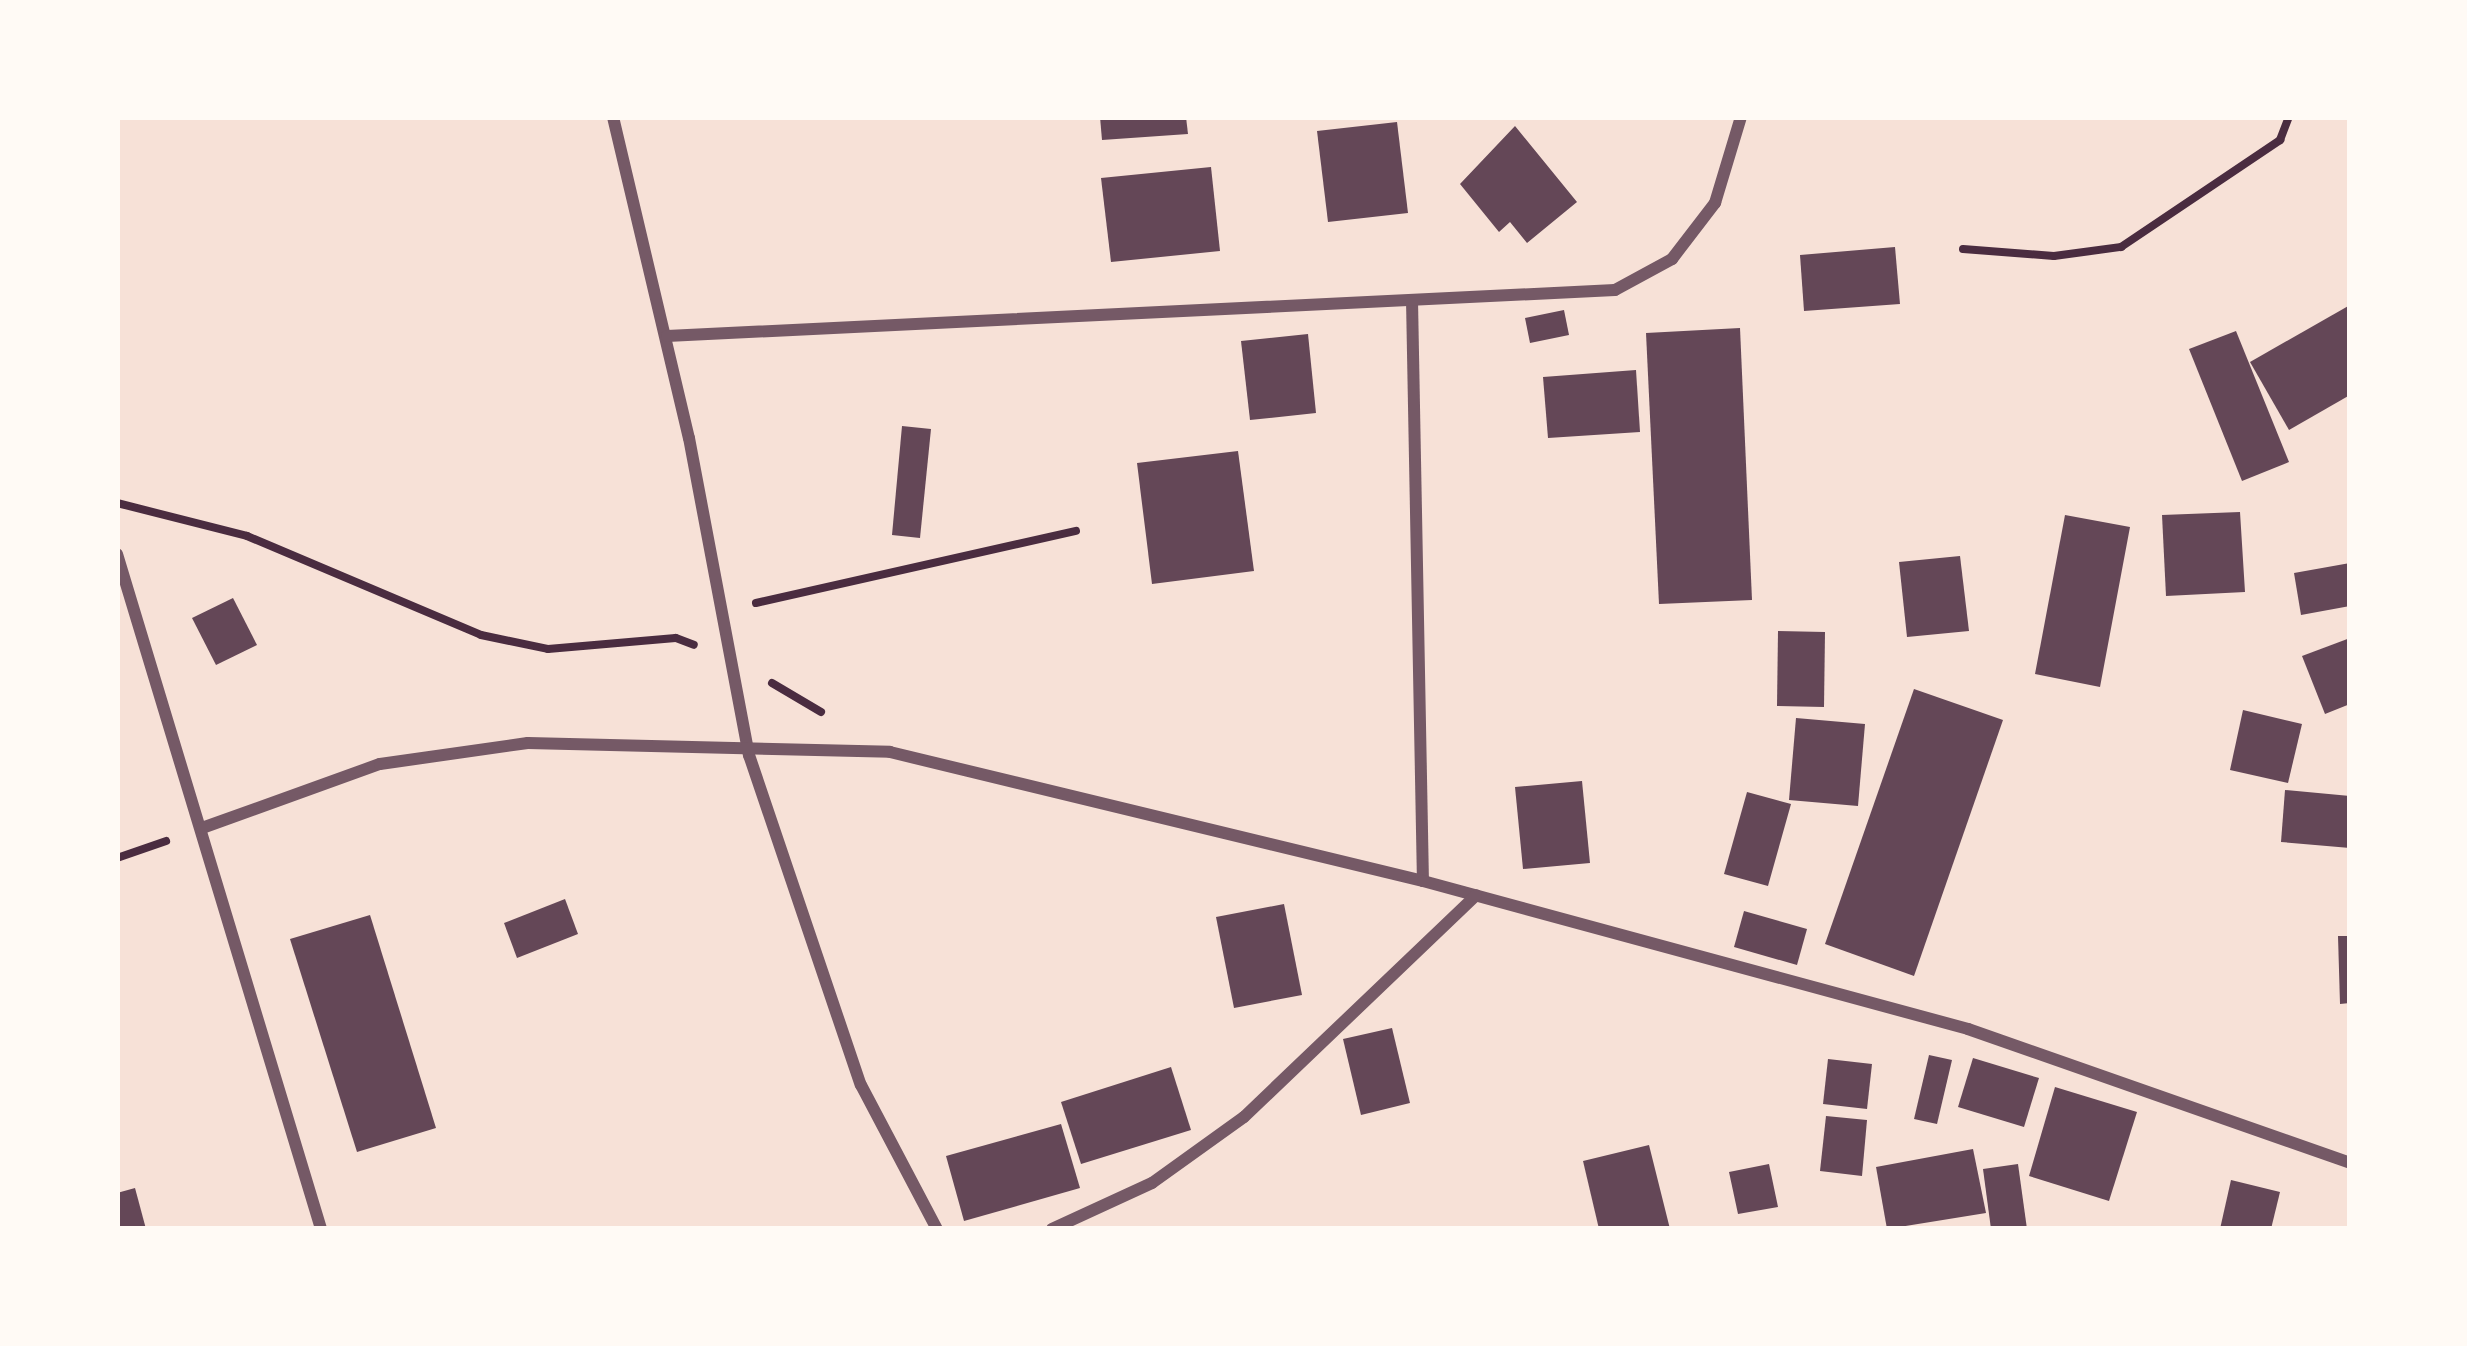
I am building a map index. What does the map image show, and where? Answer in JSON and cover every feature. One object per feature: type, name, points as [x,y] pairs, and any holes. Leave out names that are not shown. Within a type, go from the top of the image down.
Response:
[{"type":"street","points":[[614,117],[668,337],[735,661],[749,754],[861,1085],[937,1229]]},
{"type":"street","points":[[668,337],[1616,290],[1672,259],[1714,203],[1741,117]]},
{"type":"street","points":[[1412,299],[1423,881]]},
{"type":"street","points":[[117,554],[321,1229]]},
{"type":"street","points":[[202,828],[380,764],[528,743],[749,754],[890,752],[1423,881],[1968,1029],[2350,1163]]},
{"type":"street","points":[[1052,1229],[1152,1183],[1244,1117],[1476,895]]},
{"type":"path","points":[[1963,249],[2054,256],[2121,247],[2265,152],[2289,117]]},
{"type":"path","points":[[117,503],[247,536],[481,635],[548,649],[676,638],[735,661],[827,715]]},
{"type":"path","points":[[724,610],[1076,531]]},
{"type":"path","points":[[117,859],[202,828]]},
{"type":"building","points":[[1100,117],[1186,117],[1188,134],[1102,140]]},
{"type":"building","points":[[1397,122],[1408,213],[1328,222],[1317,131]]},
{"type":"building","points":[[1515,126],[1577,202],[1527,243],[1510,222],[1499,232],[1460,184]]},
{"type":"building","points":[[1211,167],[1220,251],[1111,262],[1101,178]]},
{"type":"building","points":[[1895,247],[1900,304],[1804,311],[1800,255]]},
{"type":"building","points":[[2350,305],[2350,395],[2289,430],[2250,362]]},
{"type":"building","points":[[1564,310],[1569,335],[1530,343],[1525,318]]},
{"type":"building","points":[[1740,328],[1752,600],[1659,604],[1646,333]]},
{"type":"building","points":[[2236,331],[2289,462],[2242,481],[2189,349]]},
{"type":"building","points":[[1308,334],[1316,413],[1250,420],[1241,341]]},
{"type":"building","points":[[1636,370],[1640,432],[1548,438],[1543,377]]},
{"type":"building","points":[[902,426],[931,429],[920,538],[892,535]]},
{"type":"building","points":[[1238,451],[1254,571],[1152,584],[1137,463]]},
{"type":"building","points":[[2240,512],[2245,592],[2166,596],[2162,515]]},
{"type":"building","points":[[2065,515],[2130,527],[2100,687],[2035,674]]},
{"type":"building","points":[[1960,556],[1969,631],[1907,637],[1899,562]]},
{"type":"building","points":[[2350,563],[2350,606],[2301,615],[2294,573]]},
{"type":"building","points":[[233,598],[257,645],[216,665],[192,618]]},
{"type":"building","points":[[1778,631],[1825,632],[1824,707],[1777,706]]},
{"type":"building","points":[[2350,638],[2350,704],[2325,714],[2302,656]]},
{"type":"building","points":[[1914,689],[2003,720],[1914,976],[1825,944]]},
{"type":"building","points":[[2243,710],[2302,724],[2288,783],[2230,770]]},
{"type":"building","points":[[1796,718],[1865,724],[1858,806],[1789,800]]},
{"type":"building","points":[[1582,781],[1590,863],[1523,869],[1515,787]]},
{"type":"building","points":[[2285,790],[2350,796],[2350,848],[2281,842]]},
{"type":"building","points":[[1747,792],[1791,804],[1768,886],[1724,874]]},
{"type":"building","points":[[565,899],[578,934],[517,958],[504,923]]},
{"type":"building","points":[[1284,904],[1302,995],[1234,1008],[1216,917]]},
{"type":"building","points":[[1744,911],[1807,929],[1797,965],[1734,947]]},
{"type":"building","points":[[370,915],[436,1128],[357,1152],[290,939]]},
{"type":"building","points":[[2338,936],[2350,936],[2350,1003],[2340,1004]]},
{"type":"building","points":[[1392,1028],[1410,1103],[1361,1115],[1343,1039]]},
{"type":"building","points":[[1929,1055],[1952,1060],[1937,1124],[1914,1119]]},
{"type":"building","points":[[1973,1058],[2039,1078],[2024,1127],[1958,1107]]},
{"type":"building","points":[[1828,1059],[1872,1064],[1867,1109],[1823,1104]]},
{"type":"building","points":[[1171,1067],[1191,1130],[1081,1164],[1061,1102]]},
{"type":"building","points":[[2055,1087],[2137,1112],[2109,1201],[2029,1176]]},
{"type":"building","points":[[1826,1116],[1867,1120],[1862,1176],[1820,1171]]},
{"type":"building","points":[[1061,1124],[1080,1188],[964,1221],[946,1156]]},
{"type":"building","points":[[1649,1145],[1670,1229],[1599,1229],[1583,1161]]},
{"type":"building","points":[[1973,1149],[1986,1213],[1887,1229],[1876,1167]]},
{"type":"building","points":[[1769,1164],[1778,1207],[1738,1214],[1729,1172]]},
{"type":"building","points":[[2018,1164],[2027,1229],[1991,1229],[1983,1169]]},
{"type":"building","points":[[2231,1180],[2280,1192],[2271,1229],[2220,1229]]},
{"type":"building","points":[[135,1188],[146,1229],[117,1229],[117,1193]]}]
